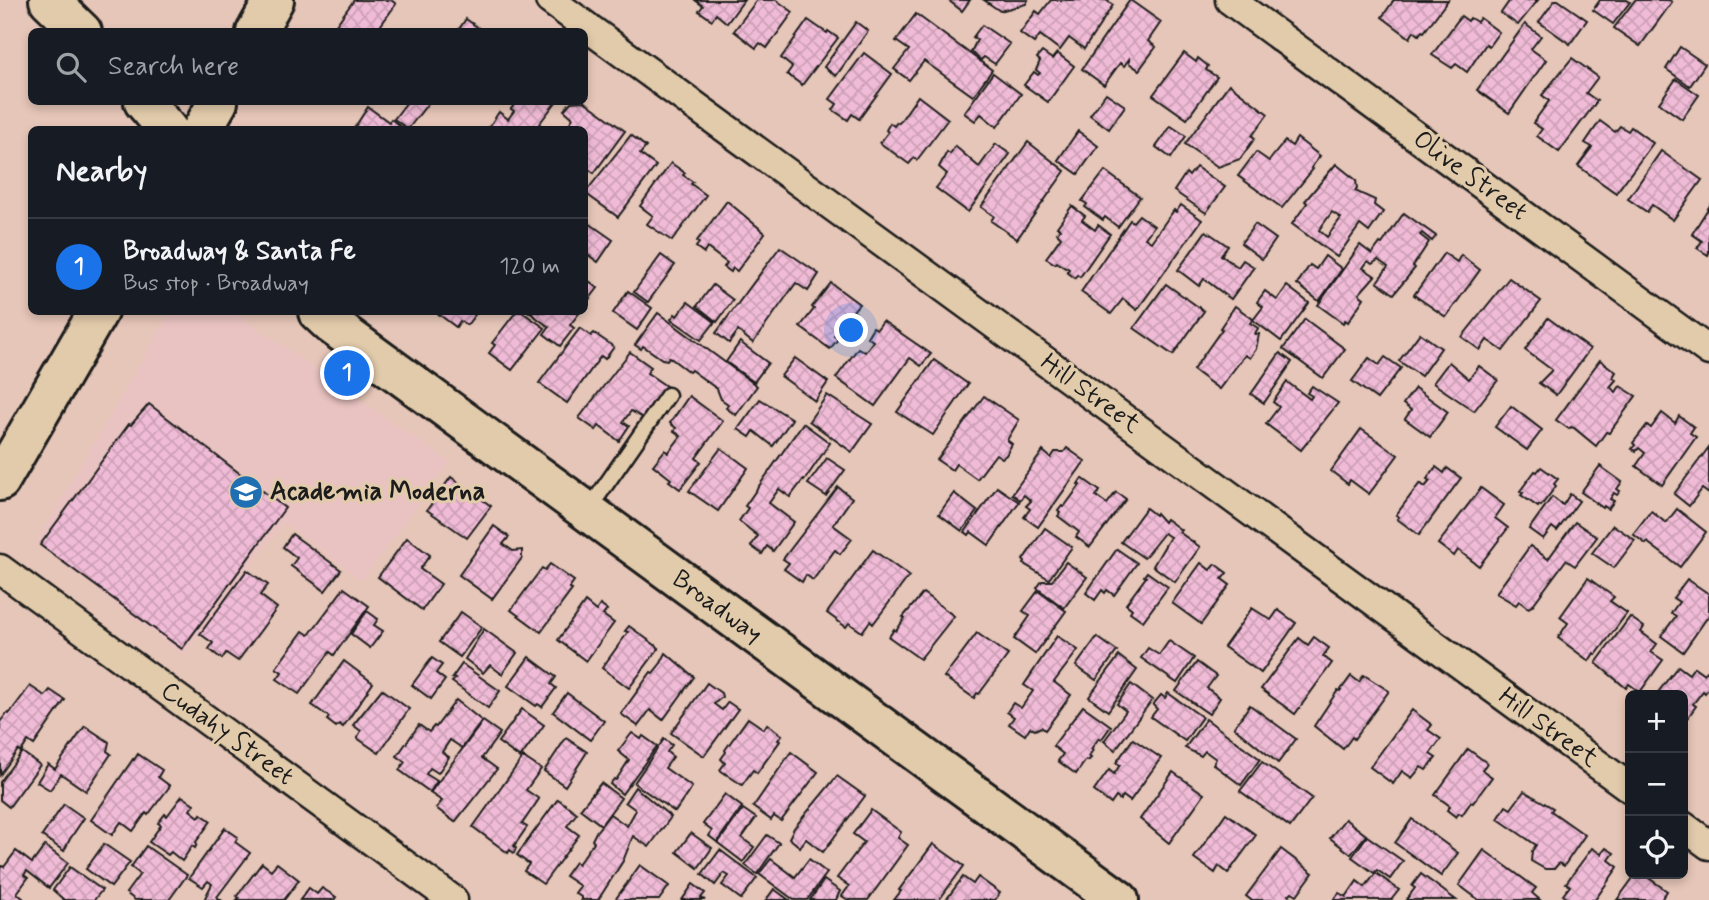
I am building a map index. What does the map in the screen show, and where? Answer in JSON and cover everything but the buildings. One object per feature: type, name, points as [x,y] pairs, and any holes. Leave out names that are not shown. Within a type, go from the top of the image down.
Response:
[{"type":"street","points":[[49,0],[78,28]]},
{"type":"street","points":[[259,28],[274,0]]},
{"type":"street","name":"Hill Street","points":[[550,0],[1625,784]]},
{"type":"street","name":"Olive Street","points":[[1230,0],[1709,351]]},
{"type":"street","points":[[146,105],[164,126]]},
{"type":"street","points":[[204,126],[216,105]]},
{"type":"street","points":[[0,481],[96,315]]},
{"type":"street","name":"Broadway","points":[[321,315],[1119,900]]},
{"type":"street","name":"Cudahy Street","points":[[0,569],[453,900]]},
{"type":"street","points":[[1688,830],[1709,845]]},
{"type":"lane","points":[[587,512],[668,395]]},
{"type":"shaded area","name":"Academia Moderna","points":[[168,315],[238,315],[450,462],[362,581],[284,523],[183,656],[35,543]]},
{"type":"place","name":"Broadway & Santa Fe","points":[[347,373]]},
{"type":"place","name":"Academia Moderna","points":[[246,492]]}]
